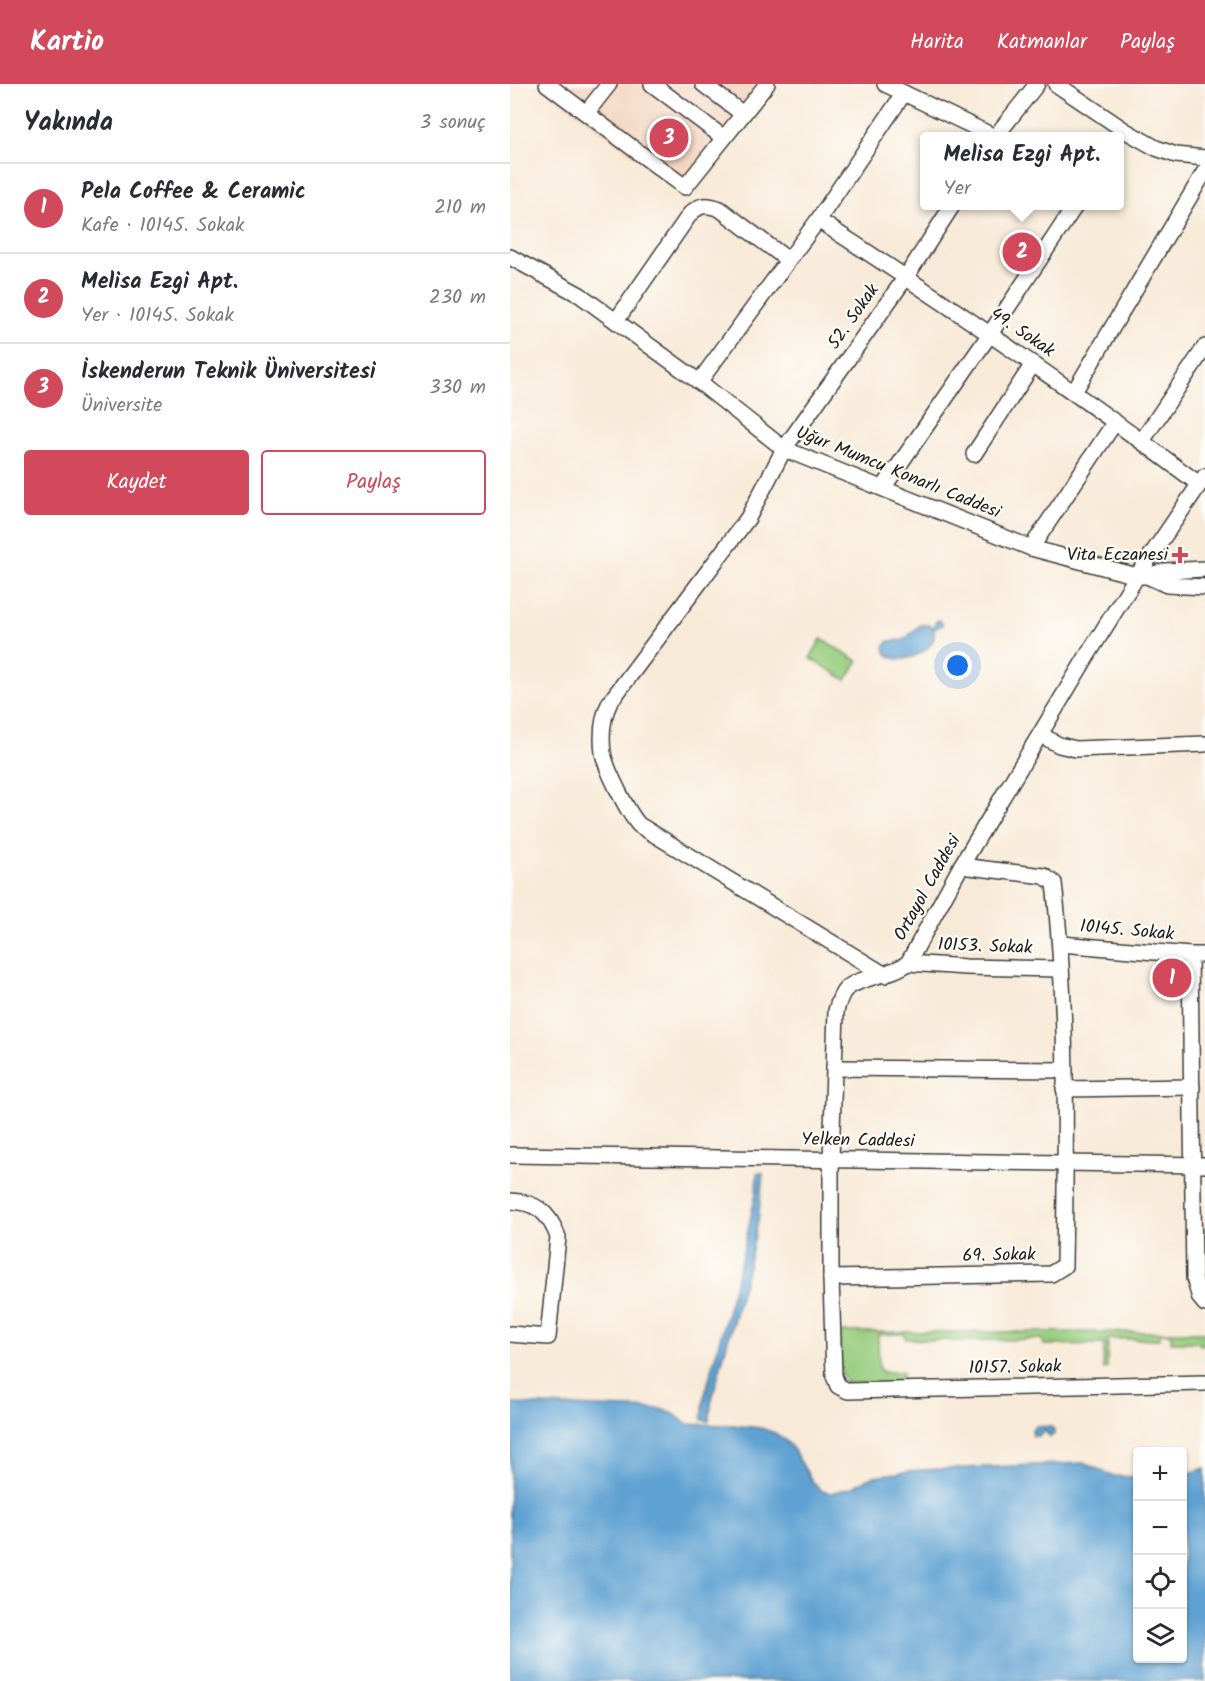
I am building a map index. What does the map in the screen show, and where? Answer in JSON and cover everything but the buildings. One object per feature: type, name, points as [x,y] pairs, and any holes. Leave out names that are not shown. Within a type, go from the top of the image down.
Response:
[{"type":"street","points":[[547,84],[685,187],[743,114],[762,86]]},
{"type":"street","points":[[586,112],[609,84]]},
{"type":"street","points":[[652,84],[724,138]]},
{"type":"street","points":[[704,84],[743,114]]},
{"type":"street","points":[[885,84],[986,132]]},
{"type":"street","points":[[997,132],[1038,84]]},
{"type":"street","points":[[1056,84],[1119,132]]},
{"type":"street","points":[[699,382],[818,220],[904,93]]},
{"type":"street","points":[[1124,135],[1167,152],[1205,158]]},
{"type":"street","points":[[1074,392],[1205,171]]},
{"type":"street","points":[[616,321],[690,214],[702,206],[708,204],[720,209],[788,260]]},
{"type":"street","name":"52. Sokak","points":[[885,975],[639,825],[629,812],[603,754],[603,720],[610,702],[748,518],[784,449],[906,277],[949,210]]},
{"type":"street","points":[[883,488],[1072,210]]},
{"type":"street","name":"49. Sokak","points":[[818,220],[906,277],[1202,480]]},
{"type":"street","name":"Uğur Mumcu Konarlı Caddesi","points":[[510,257],[580,295],[699,382],[784,449],[1031,548],[1142,576],[1167,585],[1205,586]]},
{"type":"street","points":[[1142,441],[1205,347]]},
{"type":"street","points":[[974,454],[1033,364]]},
{"type":"street","points":[[1031,548],[1115,422]]},
{"type":"street","name":"Ortayol Caddesi","points":[[834,1376],[831,1160],[836,1011],[839,1000],[845,990],[860,981],[885,975],[908,963],[961,866],[1202,480]]},
{"type":"street","name":"Uğur Mumcu Konarlı Caddesi","points":[[1142,576],[1165,571],[1205,569]]},
{"type":"street","points":[[1041,735],[1059,745],[1076,749],[1205,744]]},
{"type":"street","points":[[961,866],[1044,876],[1054,883],[1061,944],[1065,1164]]},
{"type":"street","name":"10145. Sokak","points":[[1061,944],[1197,955]]},
{"type":"street","points":[[1197,955],[1192,1088],[1199,1165],[1194,1278],[1200,1298],[1205,1304]]},
{"type":"street","name":"10153. Sokak","points":[[908,963],[1061,969]]},
{"type":"street","points":[[834,1068],[1063,1070]]},
{"type":"street","points":[[1064,1089],[1192,1088]]},
{"type":"street","name":"Yelken Caddesi","points":[[510,1155],[1199,1165]]},
{"type":"street","name":"69. Sokak","points":[[831,1278],[1052,1274],[1060,1271],[1064,1266],[1065,1164]]},
{"type":"street","points":[[510,1201],[526,1202],[542,1211],[552,1223],[558,1237],[548,1337],[510,1334]]},
{"type":"street","name":"10157. Sokak","points":[[834,1376],[838,1386],[848,1391],[1205,1383]]},
{"type":"shaded area","points":[[537,84],[769,84],[684,193]]},
{"type":"green space","points":[[821,639],[858,661],[846,680],[810,658]]},
{"type":"green space","points":[[1197,1230],[1205,1230],[1205,1277],[1196,1276]]},
{"type":"green space","points":[[841,1332],[1205,1332],[1205,1344],[1171,1342],[1171,1333],[1160,1333],[1159,1339],[1108,1339],[1107,1368],[1103,1369],[1104,1344],[1044,1345],[1042,1339],[961,1341],[906,1339],[904,1334],[878,1335],[879,1368],[883,1372],[902,1372],[902,1383],[848,1383],[844,1379],[841,1367]]},
{"type":"water","points":[[940,620],[943,625],[934,629],[934,638],[930,646],[913,657],[894,658],[884,647],[889,641],[904,640],[920,625],[929,625],[933,628],[936,621]]},
{"type":"water","points":[[757,1173],[763,1173],[758,1221],[750,1259],[712,1399],[709,1421],[702,1420],[704,1398],[742,1257],[756,1193]]},
{"type":"water","points":[[510,1404],[661,1409],[672,1413],[688,1424],[761,1428],[785,1440],[812,1481],[822,1491],[831,1493],[850,1488],[874,1476],[919,1470],[1084,1463],[1114,1476],[1133,1477],[1133,1663],[1187,1663],[1187,1474],[1205,1468],[1205,1681],[510,1681]]},
{"type":"water","points":[[1036,1426],[1051,1427],[1054,1434],[1050,1437],[1045,1431],[1039,1436],[1033,1436],[1032,1430]]},
{"type":"place","name":"İskenderun Teknik Üniversitesi","points":[[669,138]]},
{"type":"place","name":"Melisa Ezgi Apt.","points":[[1022,252]]},
{"type":"place","name":"Vita Eczanesi","points":[[1180,555]]},
{"type":"place","name":"Pela Coffee & Ceramic","points":[[1172,978]]}]
